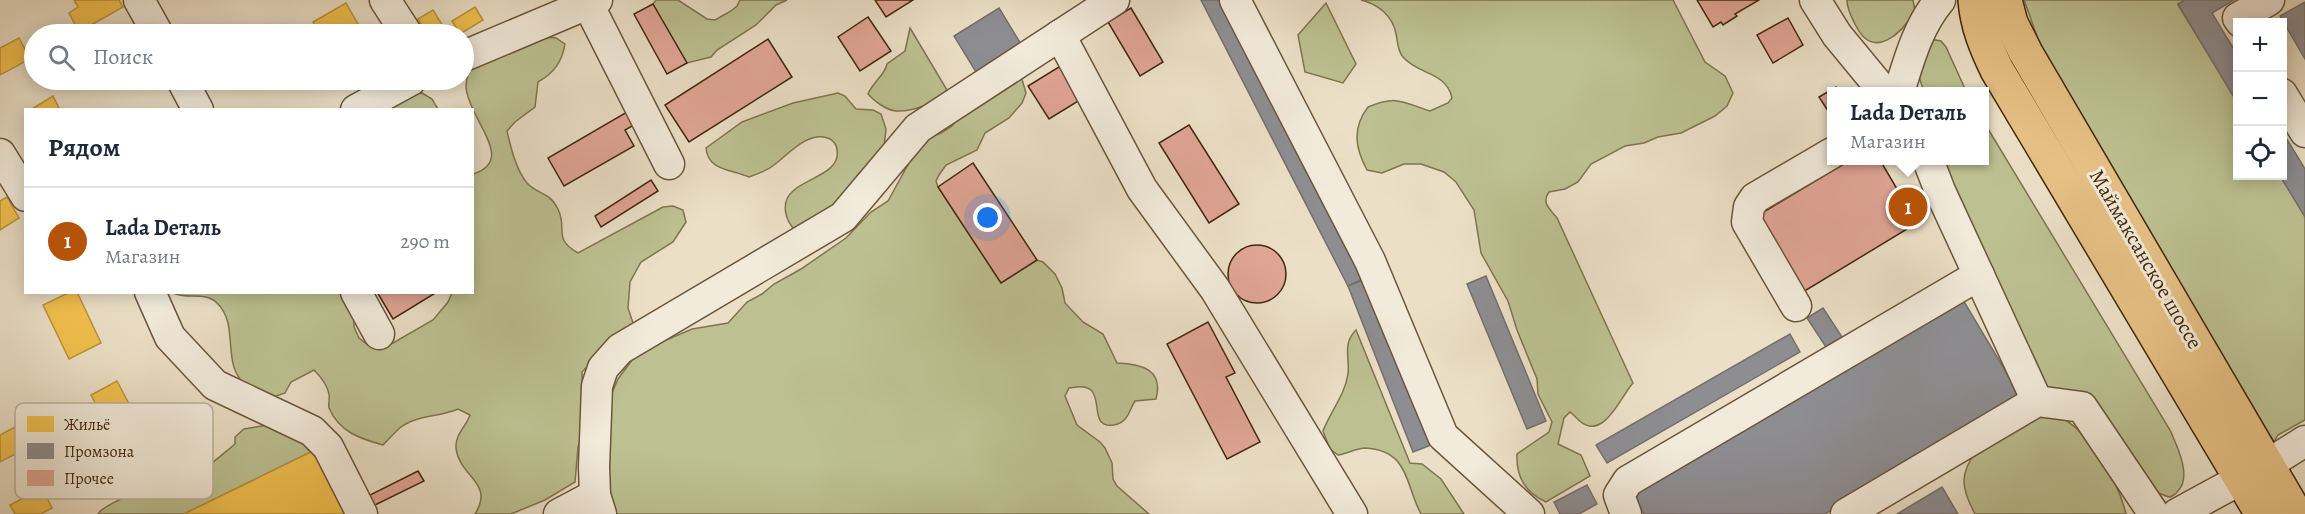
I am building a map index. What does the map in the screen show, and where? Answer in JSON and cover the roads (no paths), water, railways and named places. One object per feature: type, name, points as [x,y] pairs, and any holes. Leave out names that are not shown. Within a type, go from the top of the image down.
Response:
[{"type":"main road","name":"Маймаксанское шоссе","points":[[1975,0],[1976,16],[1981,33],[1997,70],[2254,472],[2296,514]]},
{"type":"main road","name":"Маймаксанское шоссе","points":[[2005,0],[2011,23],[2026,53],[2254,472],[2262,514]]},
{"type":"street","points":[[139,0],[152,24]]},
{"type":"street","points":[[385,0],[401,24]]},
{"type":"street","points":[[559,514],[598,505],[594,467],[597,386],[603,368],[620,349],[843,217],[918,128],[1060,35],[1080,9],[1114,0]]},
{"type":"street","points":[[1235,0],[1370,261],[1443,436],[1529,514]]},
{"type":"street","points":[[1815,0],[1837,35],[1880,87]]},
{"type":"street","points":[[1901,87],[1912,50],[1934,7],[1940,0]]},
{"type":"street","points":[[2238,18],[2269,0]]},
{"type":"street","points":[[474,52],[592,2],[669,164]]},
{"type":"street","points":[[1060,35],[1142,189],[1215,289],[1352,514]]},
{"type":"street","points":[[187,90],[197,108]]},
{"type":"street","points":[[360,108],[393,90]]},
{"type":"street","points":[[2287,101],[2305,132]]},
{"type":"street","points":[[0,154],[24,193]]},
{"type":"street","points":[[1796,306],[1747,222],[1749,207],[1755,198],[1827,156]]},
{"type":"street","points":[[1930,165],[2037,401]]},
{"type":"street","points":[[1626,514],[1619,495],[1628,481],[1979,275]]},
{"type":"street","points":[[151,294],[171,337],[215,385],[312,431],[328,447],[362,514]]},
{"type":"street","points":[[357,294],[379,334]]},
{"type":"street","points":[[1846,514],[2037,401],[2082,407],[2154,514]]},
{"type":"street","points":[[2177,514],[2305,441]]},
{"type":"place","name":"Lada Dеталь","points":[[1908,207]]}]
